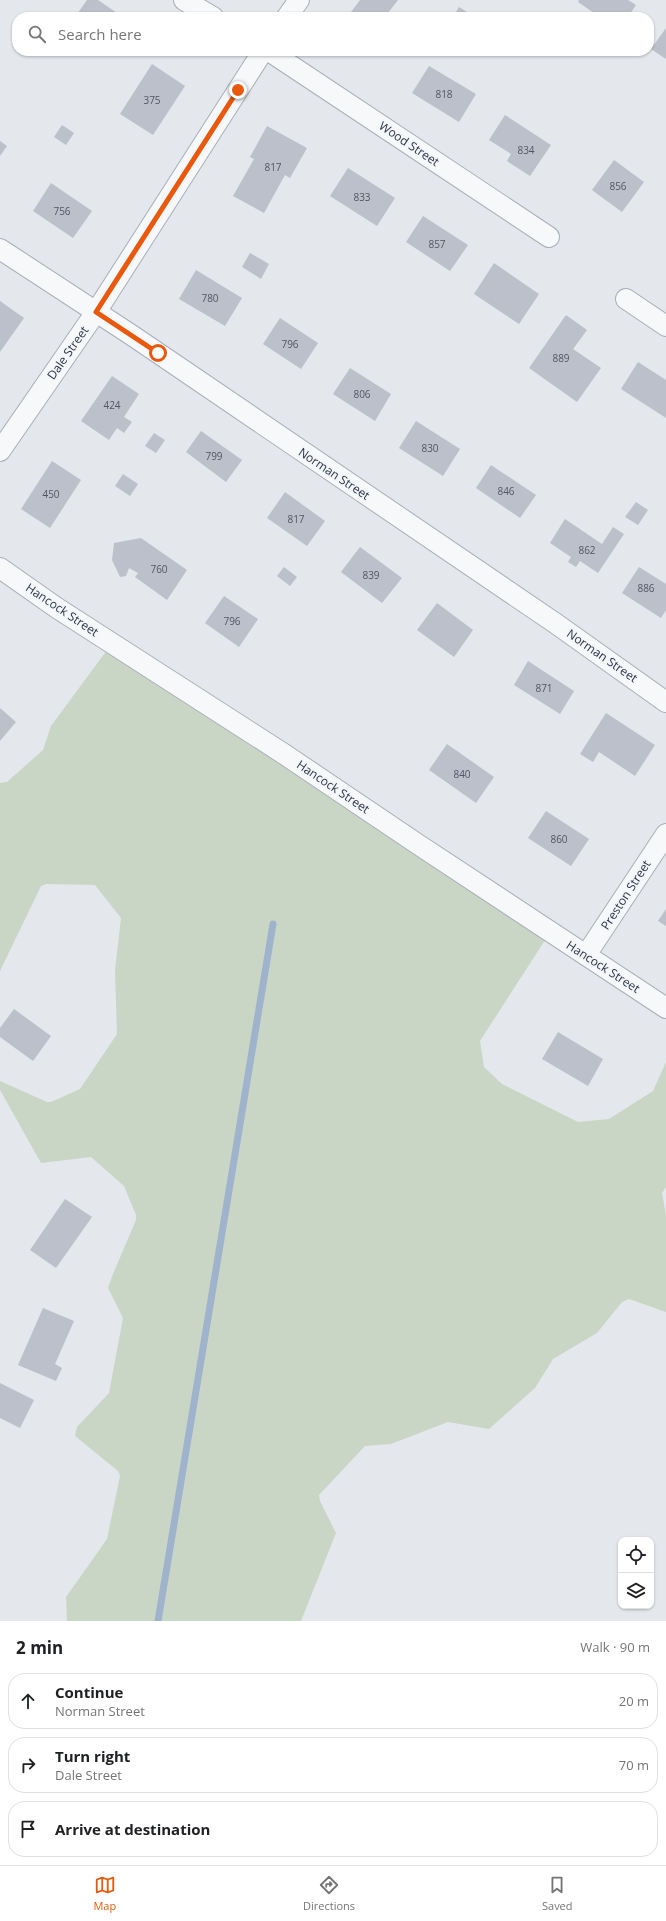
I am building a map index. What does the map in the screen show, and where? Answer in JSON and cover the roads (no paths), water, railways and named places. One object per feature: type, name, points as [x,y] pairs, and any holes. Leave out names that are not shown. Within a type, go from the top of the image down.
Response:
[{"type":"street","points":[[184,0],[204,12]]},
{"type":"street","points":[[291,12],[299,0]]},
{"type":"street","name":"Dale Street","points":[[0,451],[96,312],[260,56]]},
{"type":"street","name":"Wood Street","points":[[277,56],[550,237]]},
{"type":"street","name":"Norman Street","points":[[0,249],[96,312],[555,623],[666,702]]},
{"type":"street","points":[[626,299],[666,326]]},
{"type":"street","name":"Hancock Street","points":[[0,568],[57,608],[284,754],[666,1008]]},
{"type":"street","name":"Preston Street","points":[[586,956],[666,834]]},
{"type":"waterway","points":[[158,1621],[273,924]]}]
